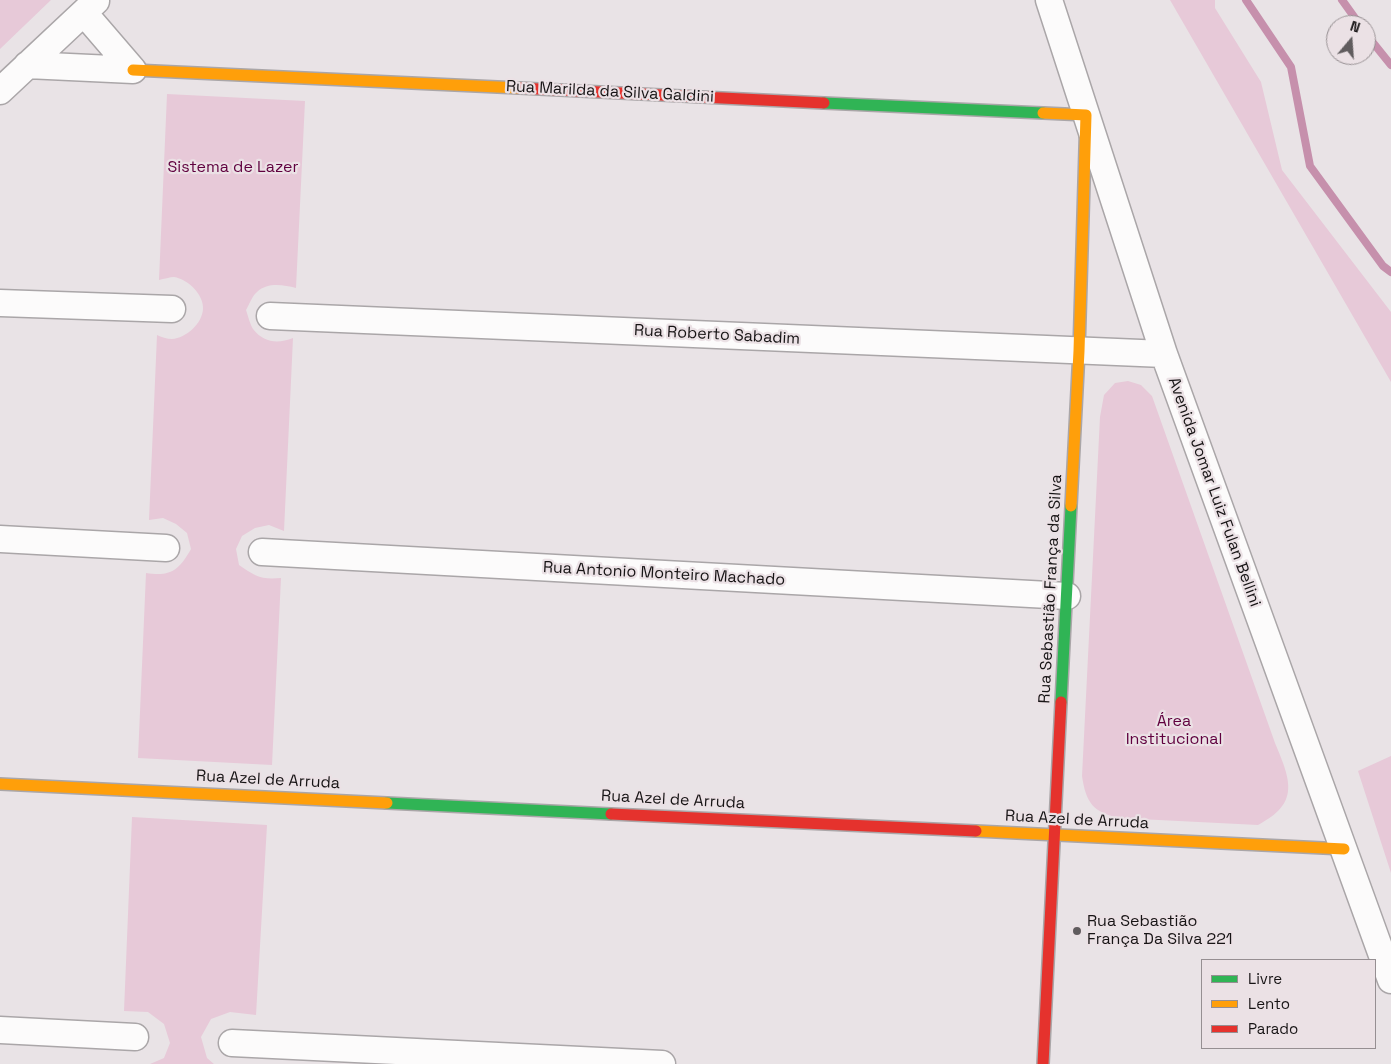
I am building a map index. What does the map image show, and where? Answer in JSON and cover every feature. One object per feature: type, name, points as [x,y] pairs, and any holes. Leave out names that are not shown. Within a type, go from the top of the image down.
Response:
[{"type":"street","name":"Avenida Jomar Luiz Fulan Bellini","points":[[1049,0],[1164,354],[1391,980]]},
{"type":"street","points":[[0,91],[90,6],[133,70]]},
{"type":"street","name":"Rua Marilda da Silva Galdini","points":[[26,65],[1086,115]]},
{"type":"street","name":"Rua Sebastião França da Silva","points":[[1043,1064],[1079,351],[1086,115]]},
{"type":"street","points":[[0,303],[172,309]]},
{"type":"street","name":"Rua Roberto Sabadim","points":[[270,316],[1164,354]]},
{"type":"street","points":[[0,539],[166,548]]},
{"type":"street","name":"Rua Antonio Monteiro Machado","points":[[262,552],[1067,596]]},
{"type":"street","name":"Rua Azel de Arruda","points":[[0,784],[1344,849]]},
{"type":"street","points":[[0,1030],[135,1037]]},
{"type":"street","points":[[232,1043],[662,1064]]},
{"type":"green space","points":[[0,0],[51,0],[0,49]]},
{"type":"green space","points":[[1170,0],[1215,0],[1215,8],[1261,82],[1282,170],[1391,312],[1391,382]]},
{"type":"green space","name":"Sistema de Lazer","points":[[167,94],[305,101],[296,288],[281,285],[261,289],[252,298],[246,310],[253,329],[267,340],[282,341],[293,338],[284,531],[269,525],[255,528],[242,536],[236,549],[239,565],[245,569],[263,578],[281,578],[272,765],[138,758],[146,573],[168,573],[178,567],[191,549],[187,533],[176,524],[163,518],[149,520],[157,335],[172,339],[183,336],[200,320],[203,309],[201,298],[190,284],[174,277],[159,280]]},
{"type":"green space","name":"Área Institucional","points":[[1128,381],[1141,385],[1152,396],[1285,769],[1288,780],[1286,799],[1281,808],[1258,825],[1119,818],[1110,816],[1097,809],[1092,805],[1086,793],[1082,776],[1100,417],[1104,395],[1115,383]]},
{"type":"green space","points":[[1391,756],[1391,873],[1358,771]]},
{"type":"green space","points":[[132,817],[267,825],[256,1015],[230,1012],[211,1019],[201,1037],[207,1058],[214,1064],[150,1064],[164,1058],[170,1043],[164,1024],[148,1012],[124,1011]]},
{"type":"waterway","points":[[1246,0],[1291,67],[1310,166],[1383,266],[1391,272]]},
{"type":"waterway","points":[[1342,0],[1353,15]]},
{"type":"waterway","points":[[1376,46],[1391,65]]},
{"type":"traffic: fast","points":[[824,103],[1043,113]]},
{"type":"traffic: fast","points":[[1061,702],[1071,506]]},
{"type":"traffic: fast","points":[[387,803],[611,814]]},
{"type":"traffic: slow","points":[[133,70],[519,88]]},
{"type":"traffic: slow","points":[[1043,113],[1086,115],[1079,351],[1071,506]]},
{"type":"traffic: slow","points":[[0,784],[387,803]]},
{"type":"traffic: slow","points":[[976,831],[1344,849]]},
{"type":"traffic: jam","points":[[519,88],[824,103]]},
{"type":"traffic: jam","points":[[1043,1064],[1061,702]]},
{"type":"traffic: jam","points":[[611,814],[976,831]]},
{"type":"place","name":"Rua Sebastião França Da Silva 221","points":[[1077,931]]}]
